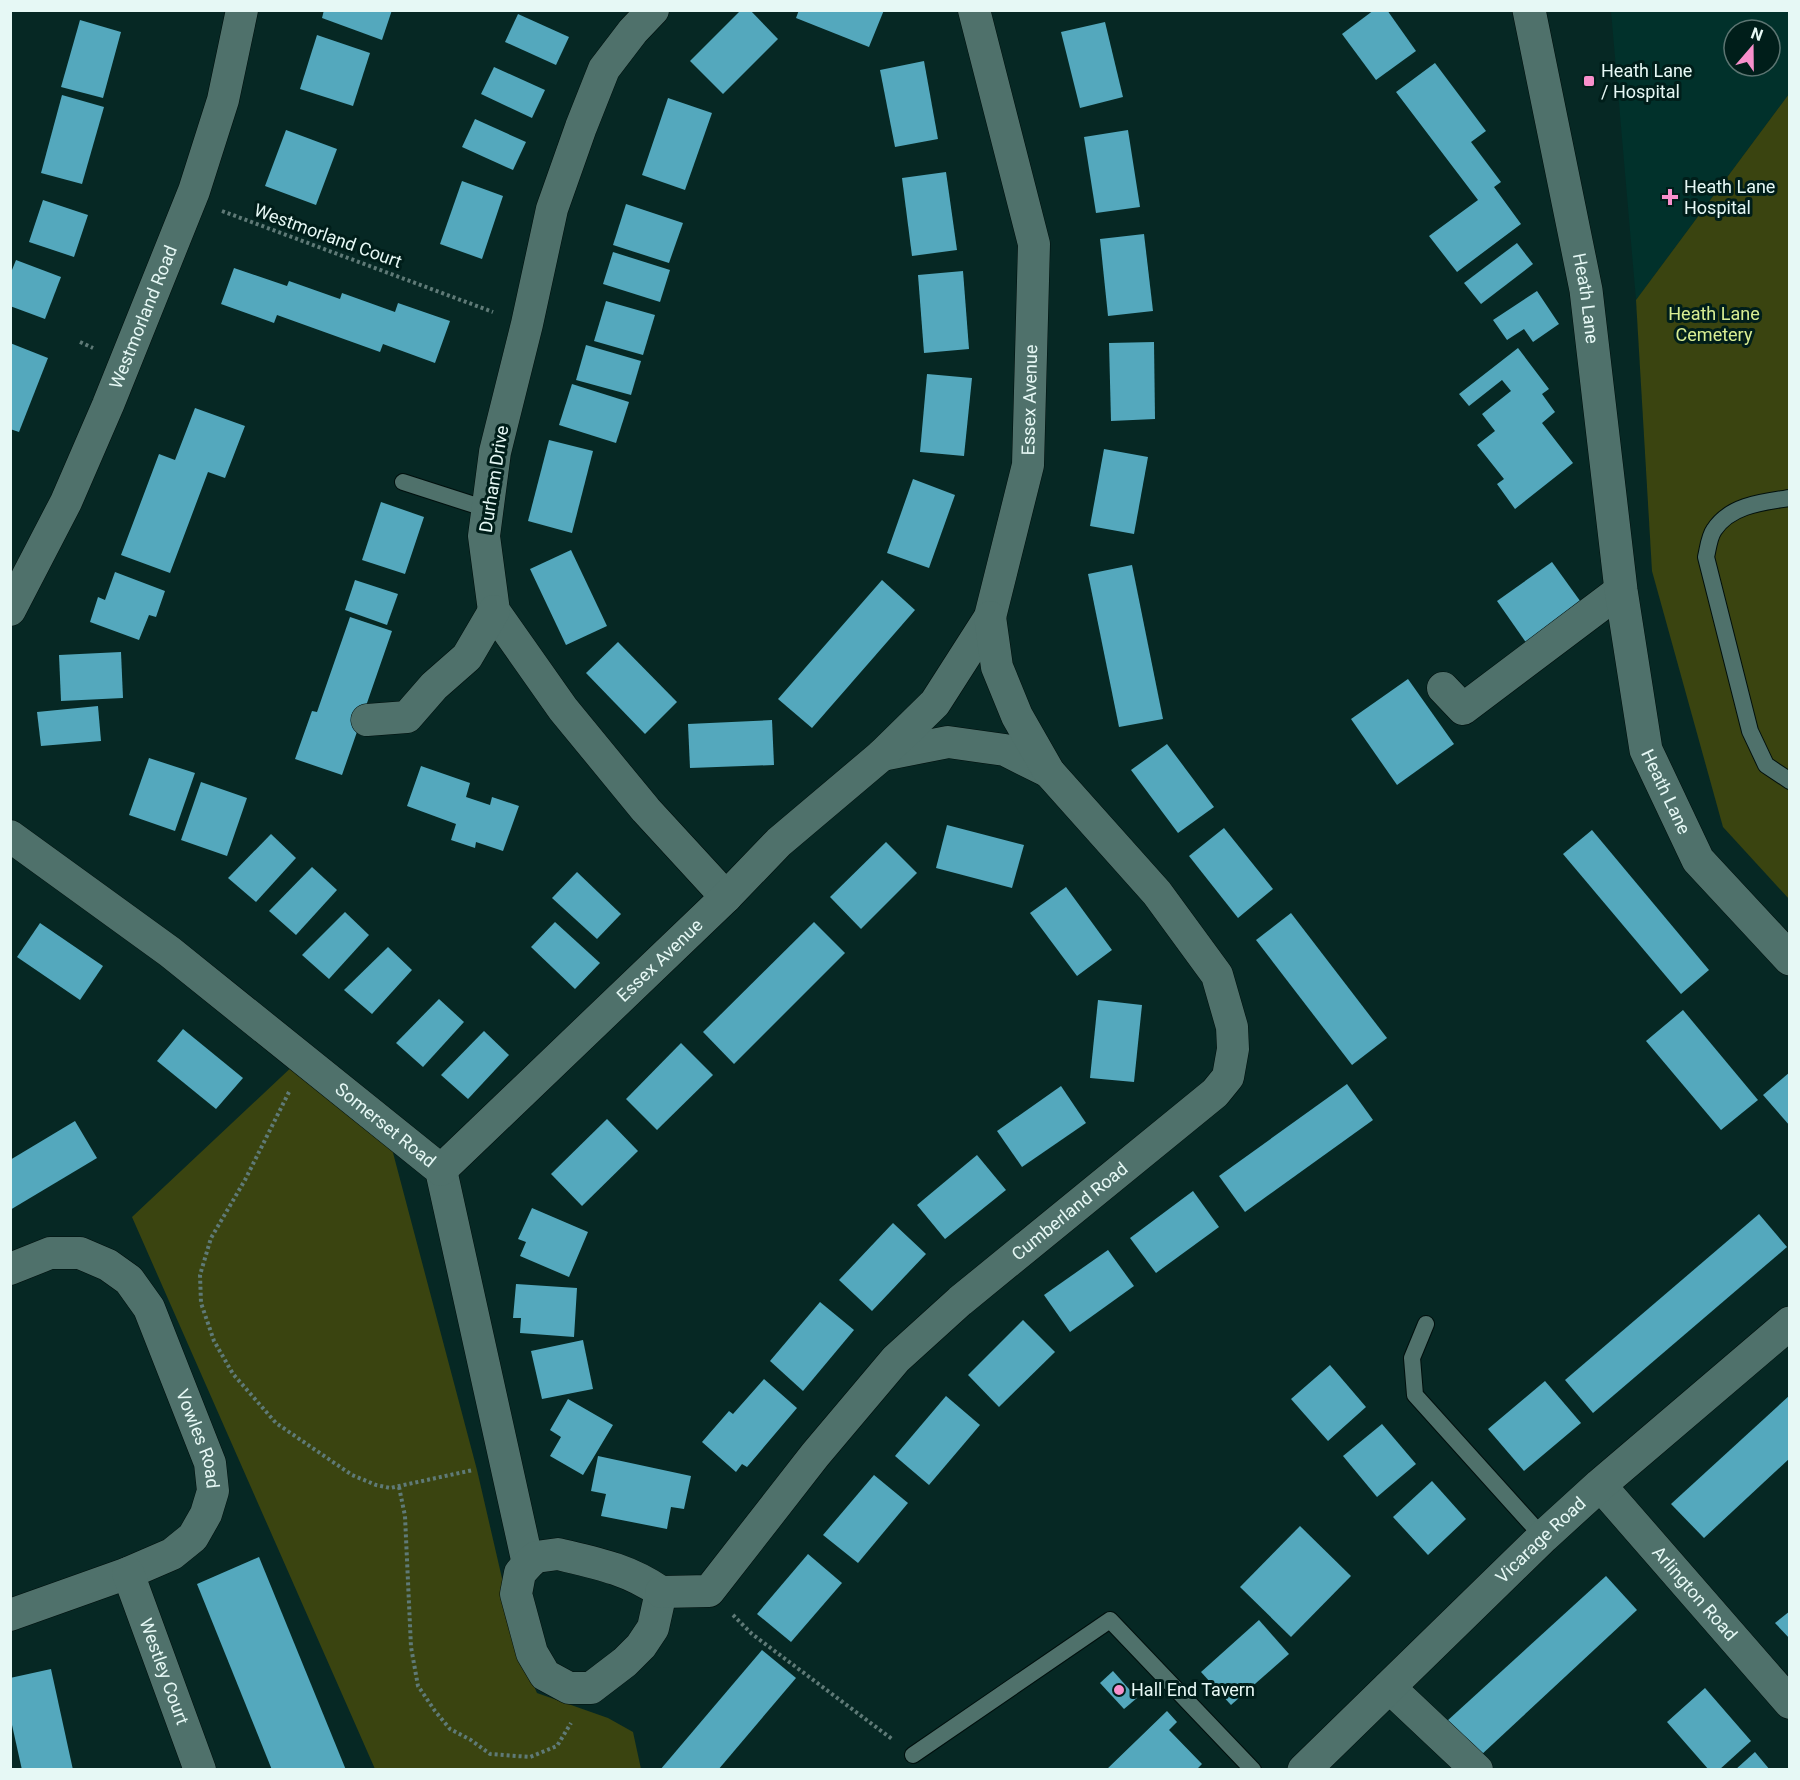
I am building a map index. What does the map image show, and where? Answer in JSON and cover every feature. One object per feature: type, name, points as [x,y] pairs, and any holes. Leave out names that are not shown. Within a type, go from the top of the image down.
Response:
[{"type":"street","name":"Westmorland Road","points":[[10,610],[70,491],[108,405],[190,199],[223,100],[242,10]]},
{"type":"street","name":"Durham Drive","points":[[653,10],[633,31],[604,69],[580,127],[552,208],[527,324],[495,452],[484,536],[494,611],[563,709],[646,810],[726,897]]},
{"type":"street","name":"Essex Avenue","points":[[441,1170],[726,897],[779,842],[882,754],[934,703],[990,617],[1028,465],[1034,244],[974,10]]},
{"type":"street","name":"Heath Lane","points":[[1529,10],[1586,290],[1621,590],[1646,750],[1698,860],[1790,959]]},
{"type":"street","points":[[1443,688],[1463,709],[1621,590]]},
{"type":"street","points":[[367,720],[407,717],[434,686],[467,657],[494,611]]},
{"type":"street","name":"Cumberland Road","points":[[709,1591],[815,1455],[896,1359],[960,1302],[1215,1093],[1228,1077],[1233,1049],[1232,1027],[1218,975],[1157,893],[1049,772],[1017,716],[997,667],[990,617]]},
{"type":"street","name":"Cumberland Road","points":[[882,754],[948,742],[1005,750],[1049,772]]},
{"type":"street","name":"Somerset Road","points":[[10,836],[170,952],[441,1170],[528,1564]]},
{"type":"street","name":"Vowles Road","points":[[10,1269],[50,1253],[80,1253],[108,1265],[129,1280],[149,1308],[210,1463],[213,1491],[206,1514],[193,1537],[172,1554],[128,1573],[10,1615]]},
{"type":"street","name":"Vicarage Road","points":[[1304,1770],[1543,1537],[1600,1485],[1790,1323]]},
{"type":"street","name":"Arlington Road","points":[[1600,1485],[1790,1703]]},
{"type":"street","points":[[661,1592],[653,1628],[641,1646],[625,1662],[591,1688],[569,1688],[545,1675],[532,1653],[516,1594],[520,1573],[528,1564],[536,1557],[558,1554],[616,1568],[645,1581],[661,1592],[709,1591]]},
{"type":"street","name":"Westley Court","points":[[128,1573],[200,1770]]},
{"type":"street","points":[[1389,1687],[1477,1770]]},
{"type":"lane","points":[[403,482],[487,509]]},
{"type":"lane","points":[[1790,498],[1758,502],[1726,516],[1713,531],[1706,557],[1750,731],[1766,765],[1790,781]]},
{"type":"lane","points":[[1426,1324],[1412,1358],[1414,1395],[1543,1537]]},
{"type":"lane","points":[[913,1755],[1110,1620],[1253,1770]]},
{"type":"path","name":"Westmorland Court","points":[[190,199],[456,298]]},
{"type":"path","points":[[294,1085],[245,1180],[211,1238],[200,1275],[201,1303],[214,1341],[233,1374],[276,1423],[352,1475],[390,1488],[477,1470]]},
{"type":"path","points":[[399,1486],[405,1516],[411,1647],[418,1686],[450,1729],[471,1740],[490,1754],[530,1757],[557,1746],[591,1688]]},
{"type":"path","points":[[709,1591],[752,1634],[913,1755]]},
{"type":"shaded area","name":"Heath Lane Hospital","points":[[1611,11],[1789,11],[1789,94],[1636,300]]},
{"type":"green space","name":"Heath Lane Cemetery","points":[[1789,94],[1789,899],[1723,827],[1652,571],[1636,300]]},
{"type":"green space","points":[[297,1062],[392,1149],[477,1470],[519,1652],[537,1693],[608,1718],[633,1732],[641,1769],[375,1769],[132,1217]]},
{"type":"building","points":[[324,10],[392,10],[382,40],[322,18]]},
{"type":"building","points":[[741,10],[750,10],[778,39],[723,94],[690,61]]},
{"type":"building","points":[[799,10],[884,10],[869,47],[796,18]]},
{"type":"building","points":[[1374,10],[1387,10],[1416,51],[1376,80],[1342,34]]},
{"type":"building","points":[[518,14],[569,37],[556,65],[505,42]]},
{"type":"building","points":[[80,20],[121,32],[103,98],[61,87]]},
{"type":"building","points":[[1105,22],[1123,97],[1080,108],[1061,32]]},
{"type":"building","points":[[317,35],[370,53],[353,106],[300,89]]},
{"type":"building","points":[[924,61],[938,139],[895,147],[880,70]]},
{"type":"building","points":[[1435,63],[1486,131],[1471,142],[1501,182],[1494,187],[1521,224],[1457,272],[1429,236],[1478,200],[1396,92]]},
{"type":"building","points":[[494,67],[545,90],[532,118],[481,94]]},
{"type":"building","points":[[62,95],[104,107],[82,184],[41,173]]},
{"type":"building","points":[[668,98],[712,113],[685,190],[642,175]]},
{"type":"building","points":[[475,119],[526,142],[513,170],[462,147]]},
{"type":"building","points":[[286,130],[337,149],[316,205],[265,186]]},
{"type":"building","points":[[1128,130],[1140,207],[1096,213],[1084,137]]},
{"type":"building","points":[[946,172],[957,250],[912,256],[902,178]]},
{"type":"building","points":[[462,181],[503,196],[482,259],[440,244]]},
{"type":"building","points":[[43,200],[88,215],[74,257],[29,242]]},
{"type":"building","points":[[626,204],[683,223],[669,263],[613,245]]},
{"type":"building","points":[[1144,234],[1153,311],[1108,316],[1100,239]]},
{"type":"building","points":[[1517,243],[1533,264],[1481,304],[1464,283]]},
{"type":"building","points":[[613,252],[670,270],[660,302],[603,284]]},
{"type":"building","points":[[16,260],[61,277],[45,319],[10,306],[10,275]]},
{"type":"building","points":[[234,268],[287,286],[289,281],[340,299],[342,293],[395,312],[398,303],[450,321],[435,363],[383,344],[380,352],[277,315],[274,323],[221,304]]},
{"type":"building","points":[[963,271],[969,349],[924,353],[918,275]]},
{"type":"building","points":[[1537,291],[1559,324],[1533,342],[1524,329],[1507,340],[1493,320]]},
{"type":"building","points":[[606,301],[655,315],[643,355],[594,341]]},
{"type":"building","points":[[1154,342],[1155,419],[1111,421],[1109,343]]},
{"type":"building","points":[[10,343],[48,358],[19,432],[10,429]]},
{"type":"building","points":[[586,345],[641,361],[631,395],[576,380]]},
{"type":"building","points":[[1518,348],[1549,389],[1542,394],[1555,412],[1542,423],[1573,463],[1515,509],[1497,484],[1504,479],[1477,445],[1495,431],[1482,414],[1511,391],[1502,380],[1469,406],[1459,394]]},
{"type":"building","points":[[927,374],[972,378],[964,456],[920,452]]},
{"type":"building","points":[[572,384],[629,402],[616,443],[559,425]]},
{"type":"building","points":[[195,408],[245,426],[225,478],[208,472],[170,573],[121,555],[159,454],[175,460]]},
{"type":"building","points":[[549,440],[593,451],[572,533],[528,521]]},
{"type":"building","points":[[1104,449],[1148,457],[1134,534],[1090,526]]},
{"type":"building","points":[[913,479],[955,495],[929,568],[887,553]]},
{"type":"building","points":[[381,502],[424,517],[405,574],[362,560]]},
{"type":"building","points":[[571,550],[607,626],[566,645],[530,569]]},
{"type":"building","points":[[1552,562],[1583,605],[1527,644],[1497,601]]},
{"type":"building","points":[[1132,565],[1163,719],[1119,727],[1088,574]]},
{"type":"building","points":[[115,572],[165,591],[156,617],[149,615],[139,640],[90,622],[98,597],[105,600]]},
{"type":"building","points":[[355,580],[398,594],[387,625],[345,610]]},
{"type":"building","points":[[882,580],[915,610],[812,728],[778,699]]},
{"type":"building","points":[[350,617],[392,631],[342,775],[295,759],[312,711],[317,712]]},
{"type":"building","points":[[618,642],[677,702],[645,734],[586,673]]},
{"type":"building","points":[[121,652],[123,698],[61,701],[59,655]]},
{"type":"building","points":[[1408,679],[1454,744],[1397,785],[1351,719]]},
{"type":"building","points":[[98,706],[101,741],[41,746],[37,712]]},
{"type":"building","points":[[772,720],[774,765],[690,768],[688,724]]},
{"type":"building","points":[[1167,744],[1214,807],[1178,833],[1131,770]]},
{"type":"building","points":[[149,758],[195,773],[175,831],[129,815]]},
{"type":"building","points":[[421,766],[470,783],[466,797],[490,805],[492,797],[519,806],[503,851],[476,842],[475,848],[451,840],[456,824],[407,806]]},
{"type":"building","points":[[201,782],[247,798],[227,856],[181,840]]},
{"type":"building","points":[[947,825],[1024,845],[1012,888],[936,868]]},
{"type":"building","points":[[1224,828],[1273,889],[1238,918],[1189,856]]},
{"type":"building","points":[[1592,830],[1709,970],[1681,994],[1563,854]]},
{"type":"building","points":[[271,834],[296,858],[256,902],[228,878]]},
{"type":"building","points":[[886,842],[917,873],[861,929],[830,897]]},
{"type":"building","points":[[312,867],[337,890],[296,935],[269,911]]},
{"type":"building","points":[[577,872],[621,914],[597,939],[552,898]]},
{"type":"building","points":[[1066,887],[1112,950],[1077,976],[1030,913]]},
{"type":"building","points":[[345,912],[369,935],[329,979],[302,955]]},
{"type":"building","points":[[1291,913],[1387,1038],[1352,1065],[1256,940]]},
{"type":"building","points":[[555,922],[600,963],[575,989],[531,947]]},
{"type":"building","points":[[814,922],[845,953],[734,1064],[703,1032]]},
{"type":"building","points":[[40,923],[103,966],[80,1000],[17,957]]},
{"type":"building","points":[[388,947],[412,970],[372,1014],[344,990]]},
{"type":"building","points":[[439,999],[464,1022],[423,1067],[396,1043]]},
{"type":"building","points":[[1098,1000],[1142,1005],[1134,1082],[1090,1078]]},
{"type":"building","points":[[1683,1010],[1758,1100],[1721,1130],[1646,1041]]},
{"type":"building","points":[[183,1029],[243,1078],[216,1109],[157,1061]]},
{"type":"building","points":[[484,1031],[509,1055],[468,1099],[441,1075]]},
{"type":"building","points":[[681,1043],[713,1075],[657,1130],[626,1099]]},
{"type":"building","points":[[1790,1072],[1790,1126],[1763,1095]]},
{"type":"building","points":[[1347,1084],[1373,1120],[1245,1212],[1219,1176]]},
{"type":"building","points":[[1061,1086],[1086,1123],[1022,1167],[997,1131]]},
{"type":"building","points":[[607,1119],[638,1151],[582,1206],[551,1174]]},
{"type":"building","points":[[75,1121],[97,1158],[10,1210],[10,1160]]},
{"type":"building","points":[[977,1155],[1006,1190],[945,1239],[917,1205]]},
{"type":"building","points":[[1193,1191],[1219,1227],[1156,1273],[1130,1238]]},
{"type":"building","points":[[532,1208],[588,1232],[569,1277],[520,1256],[526,1242],[518,1239]]},
{"type":"building","points":[[1759,1214],[1787,1247],[1593,1413],[1565,1380]]},
{"type":"building","points":[[893,1223],[926,1254],[872,1311],[839,1280]]},
{"type":"building","points":[[1108,1250],[1134,1286],[1070,1332],[1044,1295]]},
{"type":"building","points":[[516,1284],[577,1288],[574,1337],[520,1333],[521,1318],[513,1318]]},
{"type":"building","points":[[820,1302],[854,1330],[803,1391],[770,1361]]},
{"type":"building","points":[[1023,1320],[1055,1352],[999,1407],[968,1375]]},
{"type":"building","points":[[583,1340],[593,1389],[542,1399],[531,1351]]},
{"type":"building","points":[[1330,1365],[1366,1407],[1328,1441],[1291,1399]]},
{"type":"building","points":[[764,1379],[797,1408],[747,1467],[742,1464],[736,1472],[702,1442],[729,1411],[733,1414]]},
{"type":"building","points":[[1545,1381],[1581,1423],[1524,1471],[1488,1429]]},
{"type":"building","points":[[1790,1395],[1790,1458],[1704,1538],[1671,1504]]},
{"type":"building","points":[[946,1396],[980,1425],[929,1485],[895,1456]]},
{"type":"building","points":[[568,1399],[613,1425],[583,1475],[550,1456],[561,1437],[550,1430]]},
{"type":"building","points":[[1382,1424],[1416,1464],[1377,1497],[1343,1456]]},
{"type":"building","points":[[598,1456],[691,1476],[684,1509],[671,1507],[667,1529],[601,1516],[606,1494],[591,1491]]},
{"type":"building","points":[[874,1475],[908,1503],[858,1563],[823,1535]]},
{"type":"building","points":[[1432,1481],[1466,1519],[1428,1555],[1393,1517]]},
{"type":"building","points":[[1300,1526],[1351,1576],[1291,1637],[1240,1587]]},
{"type":"building","points":[[808,1554],[842,1583],[791,1642],[757,1614]]},
{"type":"building","points":[[259,1557],[346,1770],[272,1770],[197,1584]]},
{"type":"building","points":[[1606,1576],[1637,1610],[1480,1756],[1447,1721]]},
{"type":"building","points":[[1790,1611],[1790,1639],[1775,1623]]},
{"type":"building","points":[[1259,1620],[1289,1654],[1231,1705],[1201,1672]]},
{"type":"building","points":[[762,1650],[796,1678],[718,1770],[660,1770]]},
{"type":"building","points":[[51,1669],[73,1770],[22,1770],[10,1716],[10,1678]]},
{"type":"building","name":"Hall End Tavern","points":[[1113,1671],[1137,1698],[1124,1709],[1100,1683]]},
{"type":"building","points":[[1705,1688],[1751,1741],[1719,1770],[1709,1770],[1667,1722]]},
{"type":"building","name":"Hall End Tavern","points":[[1167,1711],[1177,1722],[1169,1730],[1202,1764],[1196,1770],[1106,1770]]},
{"type":"building","points":[[1755,1752],[1770,1770],[1735,1770]]},
{"type":"place","name":"Heath Lane / Hospital","points":[[1589,81]]},
{"type":"place","name":"Heath Lane Hospital","points":[[1670,197]]},
{"type":"place","name":"Hall End Tavern","points":[[1119,1690]]}]
